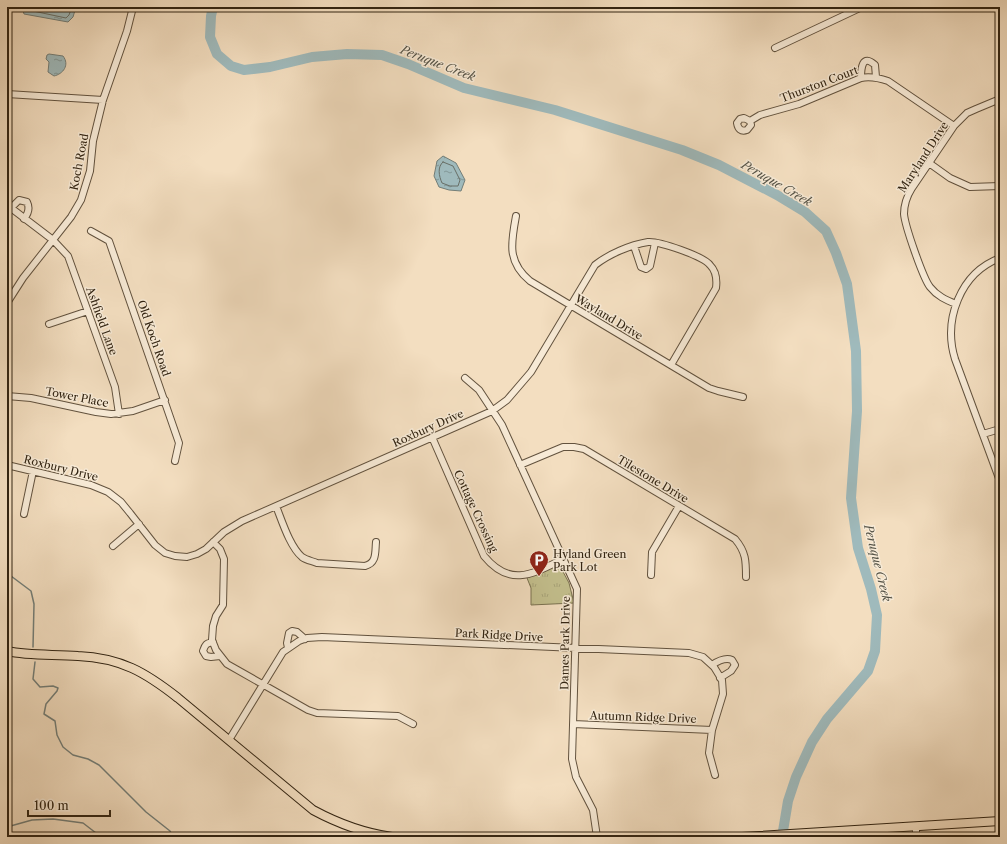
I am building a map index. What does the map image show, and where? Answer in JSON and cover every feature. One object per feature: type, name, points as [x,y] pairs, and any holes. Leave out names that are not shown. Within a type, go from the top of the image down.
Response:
[{"type":"main road","points":[[7,651],[32,655],[102,658],[134,668],[162,686],[230,740],[313,810],[351,828],[371,834],[392,837]]},
{"type":"main road","points":[[742,837],[1000,820]]},
{"type":"street","name":"Koch Road","points":[[7,302],[23,278],[71,217],[81,200],[90,170],[93,141],[103,100],[127,31],[133,7]]},
{"type":"street","points":[[775,48],[862,7]]},
{"type":"street","points":[[861,78],[860,68],[863,63],[866,62],[875,65],[876,77]]},
{"type":"street","name":"Thurston Court","points":[[750,121],[760,115],[799,104],[861,78],[876,77],[897,86],[954,126]]},
{"type":"street","points":[[7,94],[103,100]]},
{"type":"street","name":"Maryland Drive","points":[[956,304],[936,294],[929,286],[923,273],[906,224],[905,206],[907,196],[954,126],[968,113],[1000,99]]},
{"type":"street","points":[[929,163],[950,178],[970,187],[1000,186]]},
{"type":"street","points":[[9,208],[19,200],[27,202],[28,212],[24,219]]},
{"type":"street","name":"Ashfield Lane","points":[[9,208],[53,240],[68,256],[115,387],[119,414]]},
{"type":"street","name":"Wayland Drive","points":[[516,216],[512,249],[514,261],[520,271],[530,281],[709,388],[743,397]]},
{"type":"street","name":"Old Koch Road","points":[[91,231],[109,241],[179,443],[175,461]]},
{"type":"street","name":"Roxbury Drive","points":[[7,465],[91,485],[108,492],[121,502],[155,544],[165,552],[175,556],[187,557],[197,554],[206,549],[224,532],[234,526],[492,411],[507,400],[520,387],[531,372],[595,265],[603,259],[634,246],[649,242],[662,244],[703,259],[711,265],[717,280],[716,288],[671,364]]},
{"type":"street","points":[[634,246],[641,267],[646,268],[650,266],[655,243]]},
{"type":"street","points":[[1000,258],[976,274],[962,291],[956,304],[951,325],[953,352],[1000,481]]},
{"type":"street","points":[[49,324],[88,311]]},
{"type":"street","name":"Dames Park Drive","points":[[465,378],[479,390],[502,425],[576,589],[576,648],[572,759],[576,777],[593,810],[597,837]]},
{"type":"street","name":"Tower Place","points":[[7,396],[32,398],[96,412],[119,414],[133,411],[165,400]]},
{"type":"street","points":[[983,434],[1000,429]]},
{"type":"street","name":"Cottage Crossing","points":[[432,437],[484,556],[494,568],[507,574],[522,576],[535,573],[563,559]]},
{"type":"street","name":"Tilestone Drive","points":[[520,465],[563,447],[574,447],[584,450],[735,539],[742,547],[746,558],[746,577]]},
{"type":"street","points":[[24,514],[33,472]]},
{"type":"street","points":[[276,506],[294,549],[302,557],[309,561],[331,564],[370,565],[375,558],[376,542]]},
{"type":"street","points":[[651,575],[652,552],[679,506]]},
{"type":"street","points":[[113,546],[139,524]]},
{"type":"street","points":[[213,542],[220,549],[224,559],[223,604],[216,616],[213,626],[213,642],[220,656],[227,664],[308,710],[317,713],[398,716],[413,724]]},
{"type":"street","name":"Park Ridge Drive","points":[[288,648],[288,633],[292,631],[297,632],[305,639]]},
{"type":"street","name":"Park Ridge Drive","points":[[230,740],[275,662],[288,648],[305,639],[322,637],[689,653],[703,657],[712,665],[722,680],[723,694],[712,730],[709,753],[715,774]]},
{"type":"street","points":[[213,642],[204,646],[203,651],[206,656],[220,656]]},
{"type":"street","points":[[712,665],[719,660],[726,659],[732,660],[734,663],[734,668],[720,678]]},
{"type":"street","name":"Autumn Ridge Drive","points":[[573,724],[712,730]]},
{"type":"street","points":[[916,826],[916,837]]},
{"type":"green space","points":[[556,566],[561,568],[569,583],[574,603],[531,605],[531,588],[527,578]]},
{"type":"water","points":[[30,7],[76,7],[73,17],[68,22],[24,14],[23,11]]},
{"type":"water","points":[[47,55],[63,56],[66,63],[63,71],[54,76],[48,72],[49,62],[46,59]]},
{"type":"water","points":[[443,156],[456,163],[465,180],[461,191],[439,187],[434,176],[437,161]]},
{"type":"waterway","name":"Peruque Creek","points":[[213,7],[210,37],[217,54],[231,66],[244,70],[270,67],[312,57],[347,54],[382,55],[408,64],[464,88],[555,110],[682,150],[719,165],[777,195],[805,212],[826,231],[847,284],[856,351],[857,411],[851,498],[858,548],[871,589],[877,615],[875,651],[868,671],[827,719],[812,742],[796,777],[788,801],[782,837]]},
{"type":"waterway","points":[[7,573],[31,591],[34,604],[33,647]]},
{"type":"waterway","points":[[35,662],[33,679],[40,687],[53,686],[58,688],[46,704],[44,714],[55,721],[57,735],[63,747],[73,755],[88,759],[99,765],[146,812],[170,831],[173,837]]},
{"type":"waterway","points":[[7,827],[32,820],[53,819],[83,823],[96,833],[116,837]]},
{"type":"place","name":"Hyland Green Park Lot","points":[[539,577]]}]
